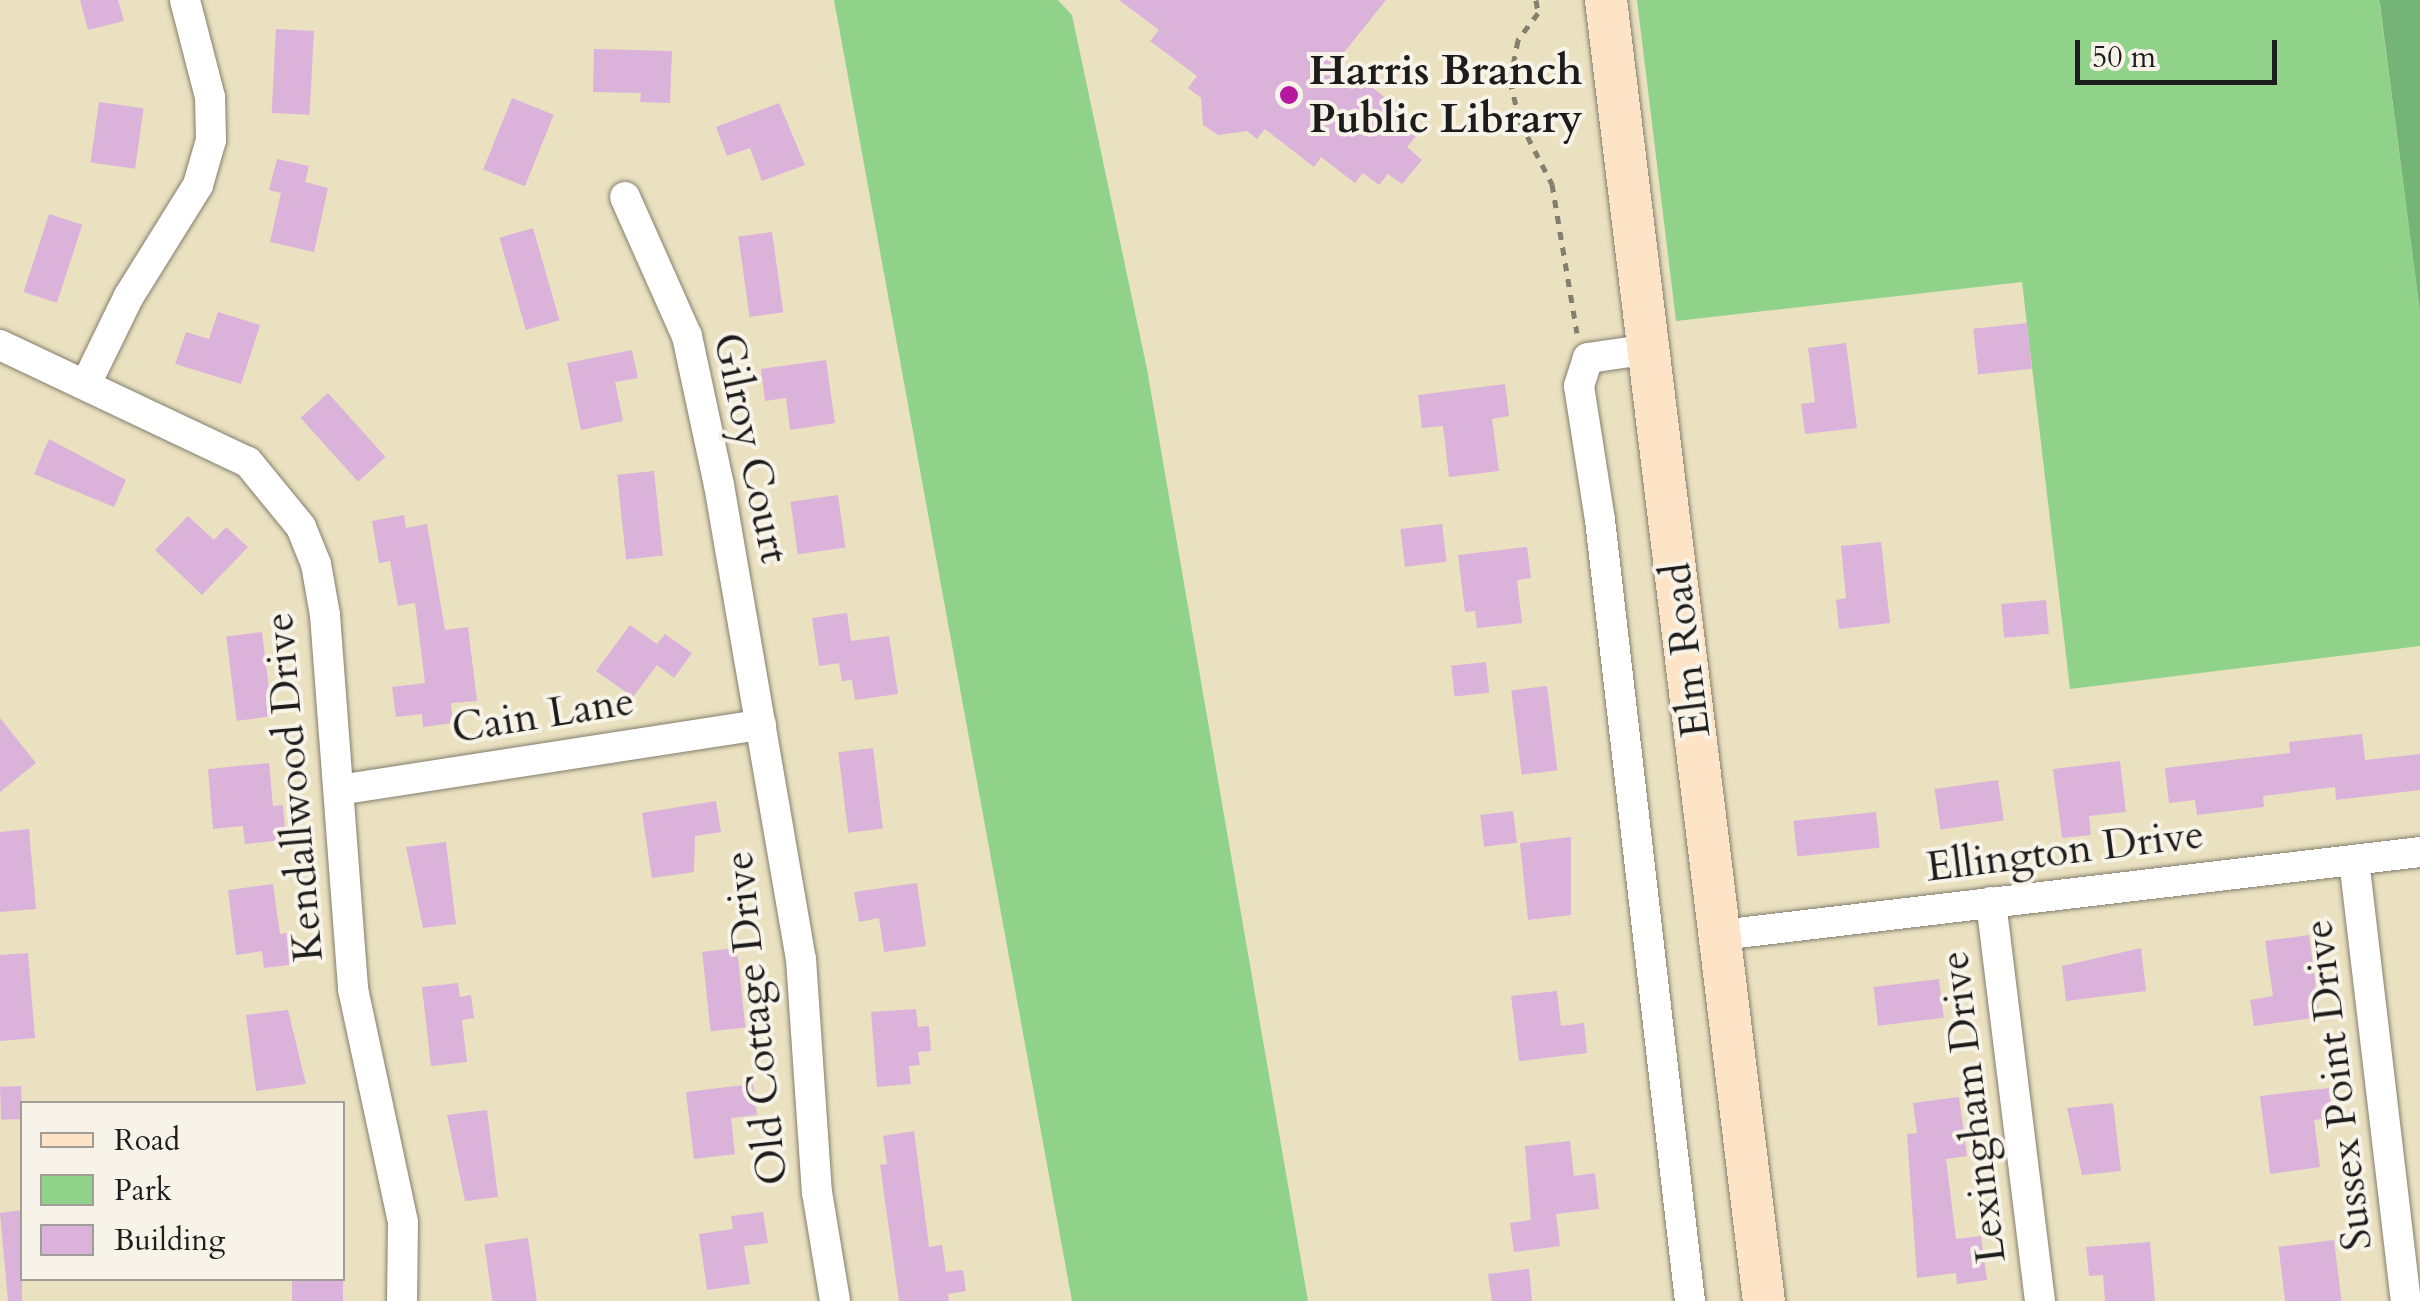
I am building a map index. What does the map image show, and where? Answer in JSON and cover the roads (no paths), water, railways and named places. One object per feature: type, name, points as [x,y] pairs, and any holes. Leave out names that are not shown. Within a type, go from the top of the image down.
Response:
[{"type":"street","points":[[86,384],[129,296],[198,185],[211,140],[210,97],[185,0]]},
{"type":"street","name":"Elm Road","points":[[1606,0],[1764,1301]]},
{"type":"street","name":"Gilroy Court","points":[[625,198],[687,336],[761,725]]},
{"type":"street","name":"Kendallwood Drive","points":[[0,345],[248,462],[301,526],[316,564],[325,615],[353,989],[366,1072],[403,1222],[402,1301]]},
{"type":"street","points":[[1650,350],[1602,354],[1583,365],[1579,386],[1600,520],[1690,1301]]},
{"type":"street","name":"Cain Lane","points":[[339,790],[761,725]]},
{"type":"street","name":"Old Cottage Drive","points":[[761,725],[801,960],[816,1192],[836,1301]]},
{"type":"street","name":"Ellington Drive","points":[[1720,936],[2420,852]]},
{"type":"street","name":"Sussex Point Drive","points":[[2354,860],[2406,1301]]},
{"type":"street","name":"Lexingham Drive","points":[[1991,902],[2040,1301]]},
{"type":"place","name":"Harris Branch Public Library","points":[[1289,95]]}]
